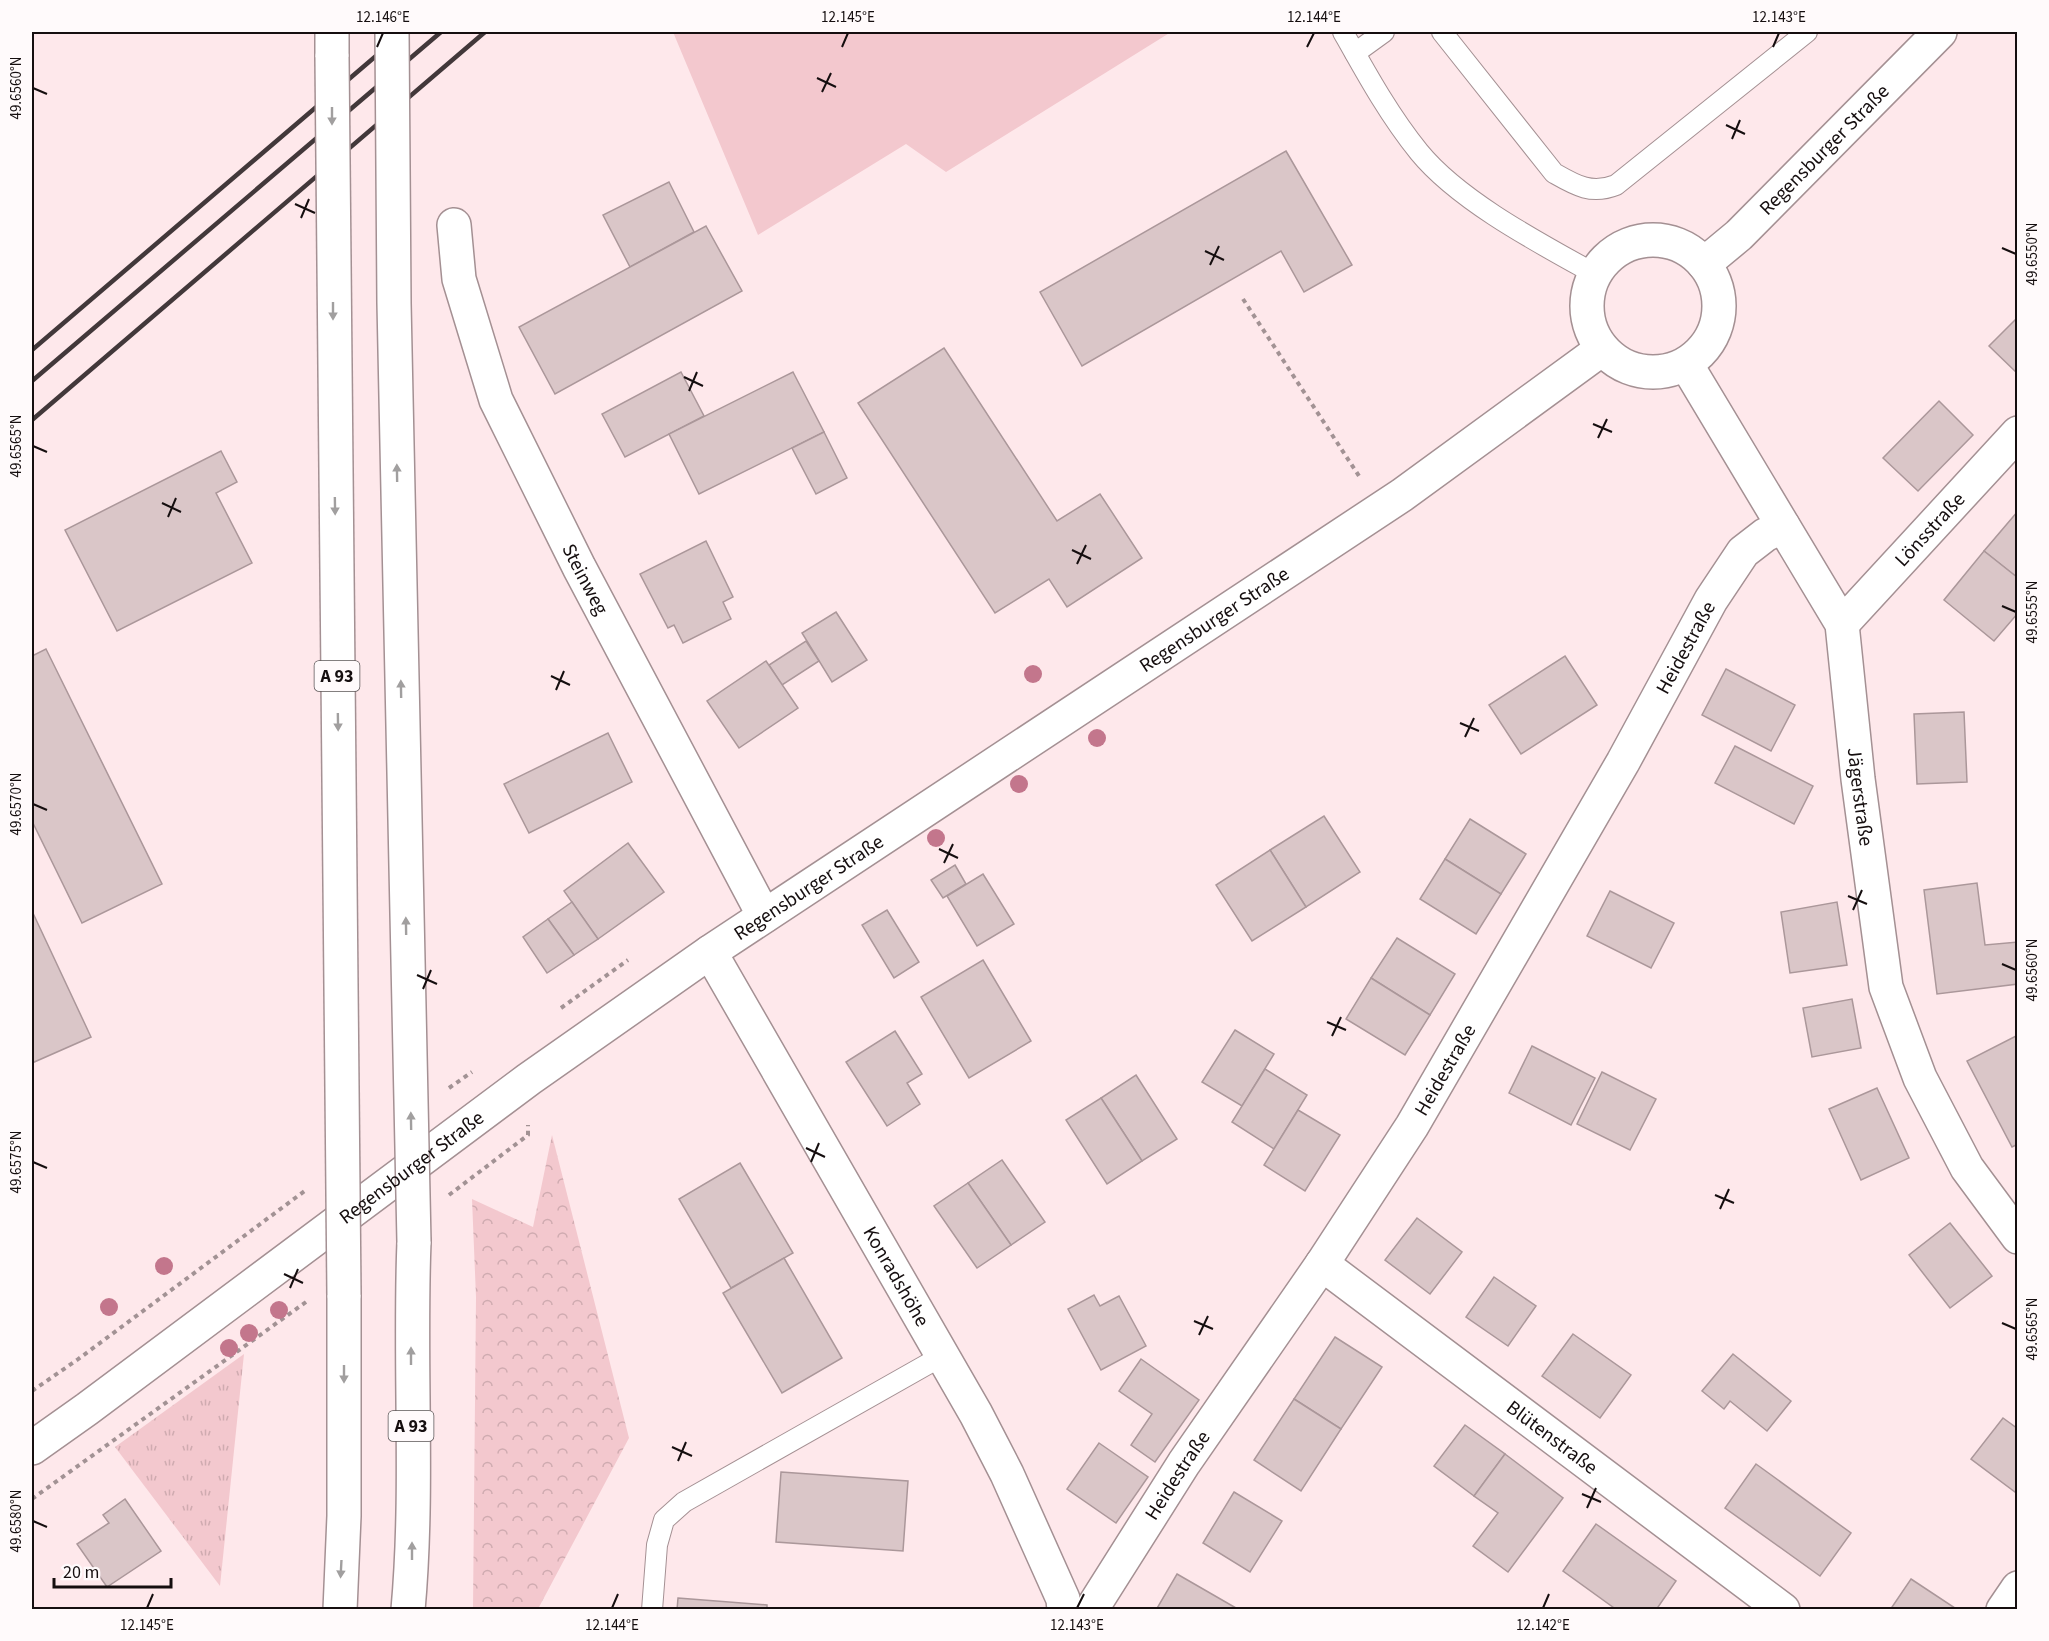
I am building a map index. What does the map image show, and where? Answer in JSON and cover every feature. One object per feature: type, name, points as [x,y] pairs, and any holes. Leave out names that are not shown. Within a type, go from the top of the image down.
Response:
[{"type":"main road","name":"A 93","points":[[392,32],[394,303],[414,1242],[411,1328],[412,1566],[408,1610]]},
{"type":"main road","name":"Regensburger Straße","points":[[1704,264],[1739,235],[1940,32]]},
{"type":"main road","name":"A 93","points":[[332,44],[344,1295],[344,1516],[340,1610]]},
{"type":"main road","name":"Steinweg","points":[[454,225],[459,279],[496,400],[579,567],[764,916]]},
{"type":"main road","points":[[1649,240],[1669,242],[1689,250],[1704,264],[1714,281],[1719,300],[1719,319],[1707,345],[1686,364],[1665,372],[1641,372],[1620,364],[1602,349],[1591,332],[1587,311],[1588,290],[1595,274],[1610,255],[1629,245],[1649,240]]},
{"type":"main road","name":"Regensburger Straße","points":[[32,1448],[529,1079],[710,952],[1402,495],[1602,349]]},
{"type":"main road","name":"Jägerstraße","points":[[1686,364],[1842,624],[1858,779],[1886,987],[1920,1078],[1966,1168],[2018,1237]]},
{"type":"main road","name":"Lönsstraße","points":[[1842,624],[2018,433]]},
{"type":"main road","name":"Heidestraße","points":[[1091,1610],[1184,1463],[1322,1263],[1412,1126],[1623,762],[1711,600],[1743,552],[1765,535],[1783,526]]},
{"type":"main road","name":"Konradshöhe","points":[[710,952],[835,1165],[1007,1474],[1063,1599],[1064,1610]]},
{"type":"main road","name":"Blütenstraße","points":[[1322,1263],[1783,1610]]},
{"type":"main road","points":[[2003,1610],[2018,1588]]},
{"type":"lane","points":[[1343,32],[1400,126],[1420,153],[1440,173],[1508,224],[1595,274]]},
{"type":"lane","points":[[1355,53],[1384,32]]},
{"type":"lane","points":[[1442,32],[1554,173],[1577,186],[1596,191],[1616,186],[1807,32]]},
{"type":"lane","points":[[652,1610],[657,1545],[664,1520],[684,1502],[942,1356]]},
{"type":"path","points":[[1244,299],[1362,480]]},
{"type":"path","points":[[32,1499],[118,1438]]},
{"type":"green space","points":[[673,32],[1171,32],[946,172],[906,144],[758,235]]},
{"type":"green space","points":[[552,1135],[629,1438],[538,1609],[473,1609],[476,1297],[472,1199],[533,1227]]},
{"type":"green space","points":[[244,1354],[220,1586],[115,1447]]},
{"type":"building","points":[[1286,151],[1352,265],[1304,292],[1281,251],[1082,366],[1040,292]]},
{"type":"building","points":[[669,182],[694,232],[630,267],[603,215]]},
{"type":"building","points":[[706,226],[742,291],[555,394],[519,327]]},
{"type":"building","points":[[2018,317],[2018,374],[1989,346]]},
{"type":"building","points":[[944,348],[1057,521],[1100,494],[1142,558],[1067,607],[1049,579],[995,613],[858,403]]},
{"type":"building","points":[[681,372],[704,416],[625,457],[602,414]]},
{"type":"building","points":[[793,372],[824,432],[699,494],[669,434]]},
{"type":"building","points":[[1939,401],[1973,435],[1918,491],[1883,458]]},
{"type":"building","points":[[824,432],[847,478],[816,494],[792,448]]},
{"type":"building","points":[[221,451],[237,482],[216,493],[252,563],[117,631],[65,530]]},
{"type":"building","points":[[2018,511],[2018,578],[1984,551]]},
{"type":"building","points":[[706,541],[733,597],[723,602],[731,619],[683,643],[674,625],[668,628],[640,574]]},
{"type":"building","points":[[1984,551],[2018,578],[2018,613],[1994,641],[1944,600]]},
{"type":"building","points":[[836,612],[867,660],[832,682],[802,633]]},
{"type":"building","points":[[806,641],[819,661],[782,685],[769,665]]},
{"type":"building","points":[[46,649],[162,884],[82,923],[32,821],[32,656]]},
{"type":"building","points":[[1565,656],[1597,705],[1521,754],[1489,705]]},
{"type":"building","points":[[766,661],[798,708],[739,748],[707,701]]},
{"type":"building","points":[[1726,669],[1795,705],[1771,751],[1702,715]]},
{"type":"building","points":[[1964,712],[1967,782],[1917,784],[1914,714]]},
{"type":"building","points":[[608,733],[632,782],[529,833],[504,784]]},
{"type":"building","points":[[1735,746],[1813,786],[1794,824],[1715,783]]},
{"type":"building","points":[[1324,816],[1360,872],[1306,907],[1270,850]]},
{"type":"building","points":[[1470,819],[1526,854],[1501,894],[1445,859]]},
{"type":"building","points":[[628,843],[664,892],[598,939],[564,891]]},
{"type":"building","points":[[1270,850],[1306,907],[1252,941],[1216,885]]},
{"type":"building","points":[[1445,859],[1501,894],[1476,934],[1420,899]]},
{"type":"building","points":[[955,865],[966,884],[943,898],[931,880]]},
{"type":"building","points":[[983,874],[1014,924],[977,946],[947,896]]},
{"type":"building","points":[[1977,883],[1985,945],[2018,942],[2018,984],[1937,994],[1924,890]]},
{"type":"building","points":[[1610,891],[1674,923],[1651,968],[1587,936]]},
{"type":"building","points":[[572,902],[598,939],[574,955],[548,919]]},
{"type":"building","points":[[1837,902],[1847,965],[1790,973],[1781,912]]},
{"type":"building","points":[[887,910],[919,962],[894,978],[862,925]]},
{"type":"building","points":[[32,911],[91,1037],[32,1063]]},
{"type":"building","points":[[548,919],[574,955],[547,973],[523,937]]},
{"type":"building","points":[[1397,938],[1455,974],[1430,1015],[1371,978]]},
{"type":"building","points":[[983,960],[1031,1041],[969,1078],[921,997]]},
{"type":"building","points":[[1371,978],[1430,1015],[1405,1055],[1346,1019]]},
{"type":"building","points":[[1852,999],[1861,1048],[1812,1057],[1803,1008]]},
{"type":"building","points":[[1235,1030],[1274,1054],[1242,1106],[1202,1082]]},
{"type":"building","points":[[895,1031],[922,1074],[907,1083],[920,1104],[887,1126],[846,1062]]},
{"type":"building","points":[[2018,1035],[2018,1144],[2012,1147],[1967,1061]]},
{"type":"building","points":[[1532,1046],[1595,1078],[1571,1125],[1509,1093]]},
{"type":"building","points":[[1265,1069],[1307,1095],[1274,1149],[1232,1122]]},
{"type":"building","points":[[1602,1072],[1656,1099],[1630,1150],[1577,1124]]},
{"type":"building","points":[[1136,1075],[1177,1139],[1142,1161],[1101,1098]]},
{"type":"building","points":[[1877,1088],[1909,1158],[1861,1180],[1829,1109]]},
{"type":"building","points":[[1101,1098],[1142,1161],[1107,1184],[1066,1120]]},
{"type":"building","points":[[1298,1110],[1340,1135],[1305,1191],[1264,1165]]},
{"type":"building","points":[[1002,1160],[1045,1222],[1011,1245],[968,1183]]},
{"type":"building","points":[[740,1163],[793,1253],[731,1288],[679,1199]]},
{"type":"building","points":[[968,1183],[1011,1245],[977,1268],[934,1206]]},
{"type":"building","points":[[1417,1218],[1462,1252],[1430,1294],[1385,1260]]},
{"type":"building","points":[[1950,1223],[1992,1276],[1950,1308],[1909,1255]]},
{"type":"building","points":[[784,1258],[842,1358],[782,1393],[723,1293]]},
{"type":"building","points":[[1494,1277],[1536,1306],[1508,1346],[1466,1317]]},
{"type":"building","points":[[1094,1295],[1100,1306],[1119,1296],[1146,1346],[1101,1370],[1068,1309]]},
{"type":"building","points":[[1573,1334],[1631,1375],[1600,1418],[1542,1376]]},
{"type":"building","points":[[1335,1337],[1382,1367],[1341,1429],[1294,1399]]},
{"type":"building","points":[[1733,1354],[1791,1401],[1767,1431],[1730,1401],[1724,1409],[1702,1391]]},
{"type":"building","points":[[1141,1359],[1199,1400],[1155,1462],[1131,1445],[1152,1414],[1119,1391]]},
{"type":"building","points":[[1294,1399],[1341,1429],[1301,1491],[1254,1460]]},
{"type":"building","points":[[2003,1418],[2018,1429],[2018,1489],[2015,1492],[1971,1459]]},
{"type":"building","points":[[1465,1425],[1505,1454],[1474,1496],[1434,1466]]},
{"type":"building","points":[[1099,1443],[1148,1477],[1116,1523],[1067,1489]]},
{"type":"building","points":[[1505,1454],[1563,1498],[1508,1572],[1473,1546],[1498,1513],[1474,1496]]},
{"type":"building","points":[[1756,1464],[1851,1533],[1820,1576],[1725,1508]]},
{"type":"building","points":[[781,1472],[908,1481],[903,1551],[776,1542]]},
{"type":"building","points":[[1234,1492],[1282,1521],[1250,1572],[1203,1543]]},
{"type":"building","points":[[125,1499],[161,1551],[107,1587],[77,1544],[109,1523],[103,1515]]},
{"type":"building","points":[[1596,1524],[1676,1581],[1656,1610],[1617,1610],[1563,1571]]},
{"type":"building","points":[[1177,1574],[1236,1608],[1236,1610],[1156,1610]]},
{"type":"building","points":[[1911,1579],[1955,1608],[1954,1610],[1890,1610]]},
{"type":"building","points":[[678,1598],[767,1605],[767,1610],[677,1610]]},
{"type":"railway","points":[[32,350],[404,32]]},
{"type":"railway","points":[[32,381],[441,32]]},
{"type":"railway","points":[[32,420],[485,32]]}]
